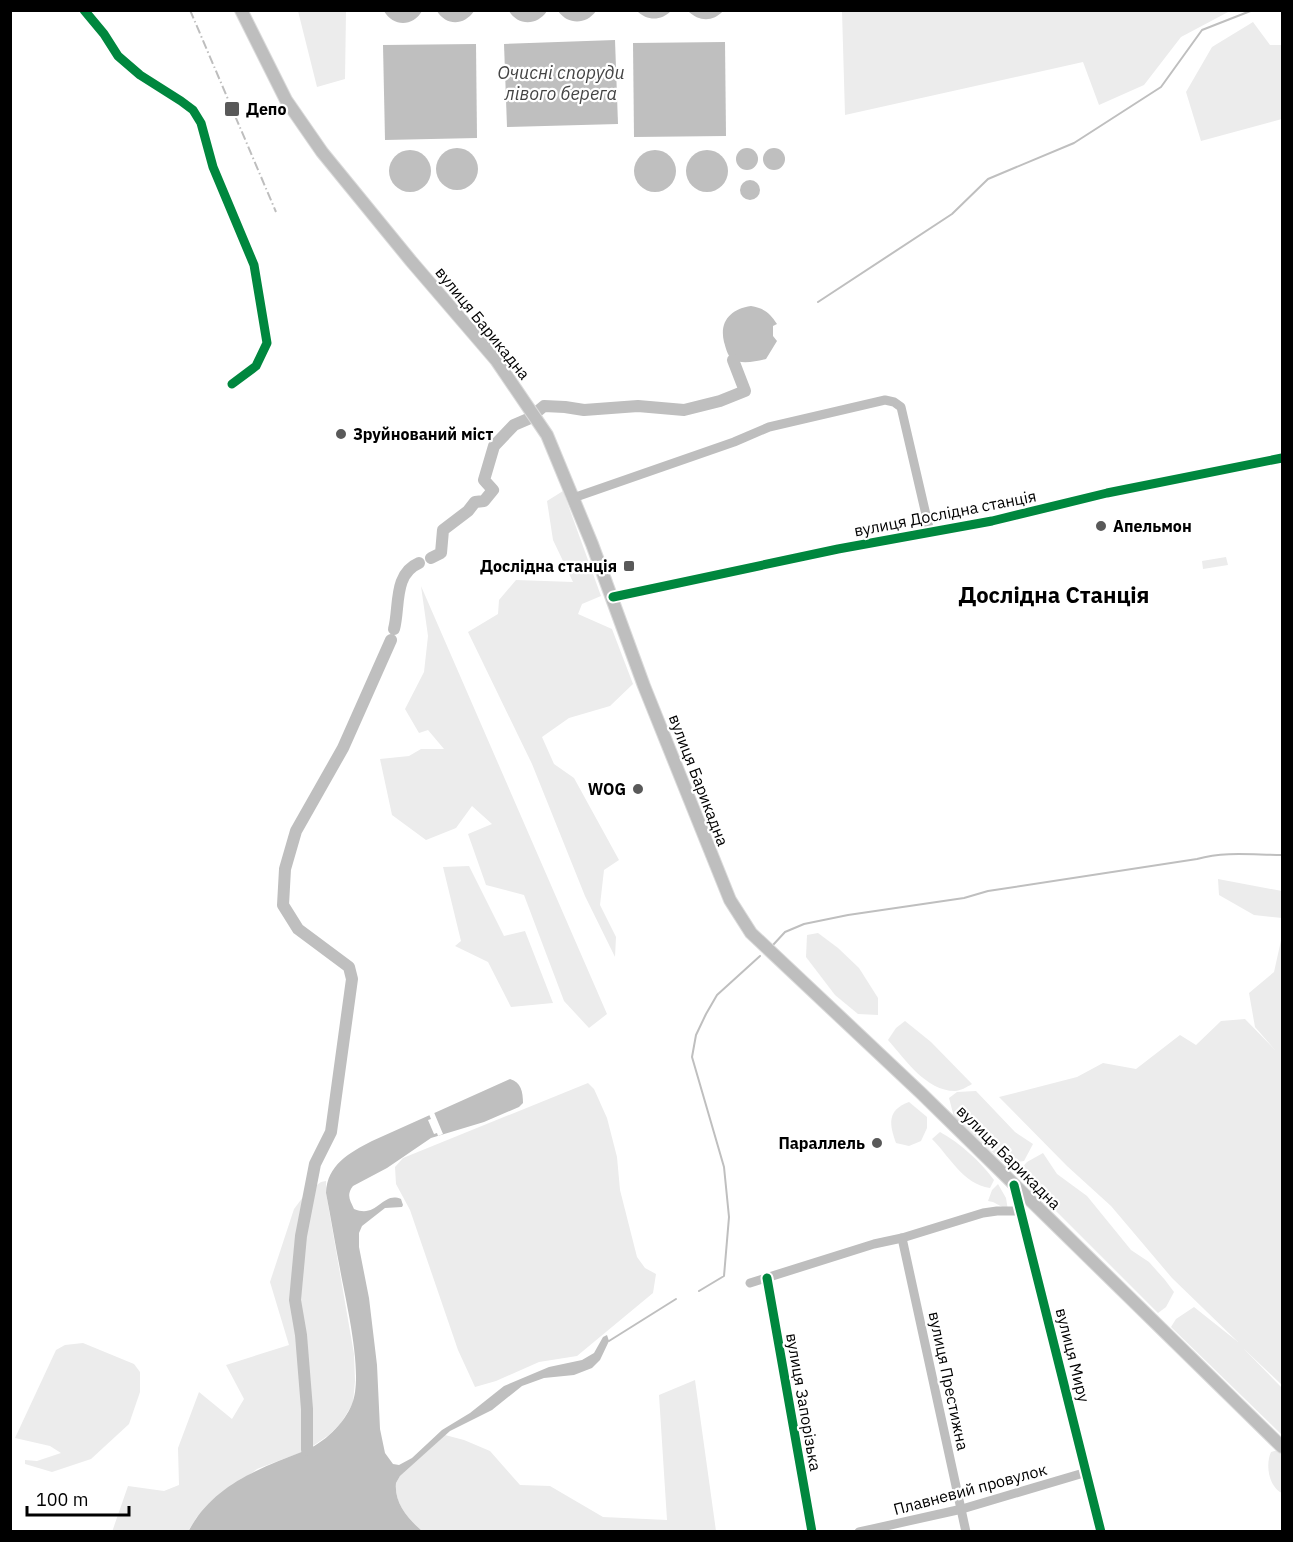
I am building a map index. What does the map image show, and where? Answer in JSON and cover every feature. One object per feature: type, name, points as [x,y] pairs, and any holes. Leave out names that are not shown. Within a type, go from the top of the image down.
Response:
[{"type":"main road","name":"вулиця Барикадна","points":[[241,10],[286,100],[322,152],[496,360],[547,435],[613,597],[644,686],[721,879],[730,900],[750,933],[922,1094],[1282,1447]]},
{"type":"street","points":[[84,10],[104,34],[118,56],[140,75],[181,101],[192,110],[201,123],[213,167],[254,265],[267,343],[256,366],[232,384]]},
{"type":"street","points":[[573,498],[734,442],[769,427],[885,400],[894,402],[901,408],[930,532]]},
{"type":"street","name":"вулиця Дослідна станція","points":[[613,597],[838,549],[992,521],[1107,494],[1282,458]]},
{"type":"street","name":"вулиця Миру","points":[[1014,1185],[1101,1532]]},
{"type":"street","points":[[750,1283],[863,1247],[902,1238],[983,1213],[1022,1211]]},
{"type":"street","name":"вулиця Престижна","points":[[902,1238],[966,1532]]},
{"type":"street","name":"вулиця Запорізька","points":[[766,1278],[812,1532]]},
{"type":"street","name":"Плавневий провулок","points":[[859,1532],[962,1509],[1087,1472]]},
{"type":"shaded area","points":[[842,10],[1230,11],[1181,37],[1144,85],[1099,105],[1083,62],[845,115]]},
{"type":"shaded area","points":[[298,11],[346,11],[345,79],[317,87]]},
{"type":"shaded area","points":[[1253,22],[1270,45],[1282,45],[1282,119],[1201,141],[1186,92],[1212,47]]},
{"type":"shaded area","points":[[563,491],[601,596],[582,604],[578,614],[612,629],[633,684],[610,706],[569,718],[542,737],[554,764],[574,778],[619,860],[604,870],[600,905],[616,937],[615,957],[585,896],[532,764],[468,632],[498,614],[499,600],[516,580],[573,582],[553,540],[547,501]]},
{"type":"shaded area","points":[[1226,557],[1228,565],[1203,569],[1202,561]]},
{"type":"shaded area","points":[[421,586],[607,1014],[589,1028],[564,1001],[524,895],[486,885],[468,834],[492,824],[472,806],[456,828],[426,840],[392,815],[380,759],[409,756],[421,749],[444,749],[428,730],[419,733],[405,709],[424,672],[428,636]]},
{"type":"shaded area","points":[[469,866],[504,936],[525,931],[553,1003],[511,1007],[488,962],[455,946],[461,941],[443,867]]},
{"type":"shaded area","points":[[1218,879],[1282,891],[1282,918],[1254,915],[1219,895]]},
{"type":"shaded area","points":[[818,933],[859,968],[878,998],[878,1015],[858,1014],[835,995],[806,957],[807,935]]},
{"type":"shaded area","points":[[1282,936],[1282,1385],[1243,1348],[1282,1388],[1282,1435],[1171,1327],[1176,1319],[1194,1307],[1238,1342],[1172,1278],[1111,1206],[1067,1166],[999,1097],[1077,1077],[1103,1063],[1136,1069],[1180,1035],[1196,1045],[1221,1021],[1245,1019],[1276,1051],[1255,1027],[1249,993],[1274,972]]},
{"type":"shaded area","points":[[905,1021],[931,1042],[972,1084],[957,1091],[944,1090],[917,1073],[888,1040],[896,1028]]},
{"type":"shaded area","points":[[588,1083],[594,1089],[607,1118],[617,1157],[620,1190],[637,1257],[645,1268],[656,1274],[653,1293],[577,1356],[539,1362],[496,1381],[475,1387],[458,1350],[410,1210],[396,1184],[395,1167],[403,1158]]},
{"type":"shaded area","points":[[976,1091],[1015,1132],[1033,1144],[1024,1161],[1005,1164],[954,1117],[949,1098],[957,1092]]},
{"type":"shaded area","points":[[909,1102],[927,1117],[927,1128],[921,1141],[909,1146],[896,1143],[891,1124],[893,1113]]},
{"type":"shaded area","points":[[940,1132],[970,1153],[983,1166],[994,1180],[990,1188],[972,1181],[958,1169],[932,1139]]},
{"type":"shaded area","points":[[1043,1153],[1057,1174],[1087,1196],[1131,1250],[1149,1262],[1165,1280],[1174,1292],[1166,1307],[1158,1313],[1033,1188],[1019,1171],[1027,1162]]},
{"type":"shaded area","points":[[326,1181],[326,1193],[354,1354],[353,1403],[341,1423],[329,1435],[307,1450],[257,1469],[197,1517],[188,1531],[112,1532],[128,1486],[164,1491],[179,1485],[178,1448],[199,1392],[232,1419],[244,1399],[226,1365],[289,1345],[270,1282],[294,1209],[306,1193]]},
{"type":"shaded area","points":[[998,1184],[1006,1198],[1008,1210],[988,1201],[992,1190]]},
{"type":"shaded area","points":[[83,1343],[134,1364],[140,1372],[140,1392],[129,1424],[91,1459],[52,1472],[25,1464],[25,1460],[37,1461],[61,1453],[50,1446],[15,1438],[56,1350],[65,1345]]},
{"type":"shaded area","points":[[695,1380],[716,1531],[422,1531],[407,1516],[397,1497],[396,1483],[400,1476],[445,1435],[490,1451],[520,1485],[550,1486],[603,1517],[667,1520],[659,1395]]},
{"type":"shaded area","points":[[1278,1450],[1282,1455],[1282,1493],[1271,1481],[1268,1469],[1271,1452]]},
{"type":"water","points":[[384,11],[422,11],[414,20],[403,23],[392,20]]},
{"type":"water","points":[[437,11],[474,11],[460,22],[450,22]]},
{"type":"water","points":[[509,11],[547,11],[533,22],[522,22]]},
{"type":"water","points":[[558,11],[596,11],[587,19],[577,22],[567,19]]},
{"type":"water","points":[[637,11],[671,11],[663,17],[650,18]]},
{"type":"water","points":[[688,11],[723,11],[710,19],[701,19]]},
{"type":"water","name":"Очисні споруди лівого берега","points":[[615,40],[618,124],[507,127],[504,44]]},
{"type":"water","points":[[725,42],[726,136],[634,137],[633,43]]},
{"type":"water","points":[[476,44],[477,138],[385,140],[383,45]]},
{"type":"water","points":[[457,148],[472,154],[478,169],[472,184],[457,190],[442,184],[436,169],[442,154]]},
{"type":"water","points":[[747,148],[755,151],[758,159],[755,167],[747,170],[739,167],[736,159],[739,151]]},
{"type":"water","points":[[774,148],[782,151],[785,159],[782,167],[774,170],[766,167],[763,159],[766,151]]},
{"type":"water","points":[[410,150],[425,156],[431,171],[425,186],[410,192],[395,186],[389,171],[395,156]]},
{"type":"water","points":[[655,150],[670,156],[676,171],[670,186],[655,192],[640,186],[634,171],[640,156]]},
{"type":"water","points":[[707,150],[722,156],[728,171],[722,186],[707,192],[692,186],[686,171],[692,156]]},
{"type":"water","points":[[750,180],[757,183],[760,190],[757,197],[750,200],[743,197],[740,190],[743,183]]},
{"type":"water","points":[[751,306],[760,308],[769,314],[777,324],[773,326],[773,336],[777,341],[766,359],[740,362],[732,359],[728,353],[723,328],[732,313]]},
{"type":"water","points":[[510,1079],[517,1082],[522,1091],[523,1103],[519,1107],[484,1122],[431,1138],[387,1168],[353,1186],[350,1192],[349,1198],[354,1209],[362,1211],[369,1211],[395,1198],[401,1199],[403,1205],[402,1207],[385,1208],[362,1226],[359,1233],[359,1247],[369,1298],[377,1365],[380,1429],[385,1453],[393,1464],[399,1465],[412,1458],[442,1430],[470,1413],[504,1386],[549,1367],[582,1360],[594,1353],[603,1337],[607,1335],[609,1341],[600,1360],[592,1368],[574,1375],[544,1378],[522,1386],[492,1410],[450,1431],[400,1476],[396,1483],[397,1497],[407,1516],[422,1531],[188,1532],[210,1502],[224,1490],[254,1472],[319,1443],[339,1426],[352,1404],[356,1375],[353,1338],[326,1193],[327,1183],[335,1167],[355,1150],[372,1141]]},
{"type":"pier","points":[[433,1110],[443,1134],[438,1136],[437,1133],[434,1134],[428,1120],[431,1119],[428,1112]]},
{"type":"waterway","points":[[818,302],[952,214],[988,179],[1074,143],[1161,87],[1202,30],[1253,10]]},
{"type":"waterway","points":[[538,411],[544,406],[584,410],[638,406],[684,410],[720,401],[745,391],[733,360]]},
{"type":"waterway","points":[[431,558],[441,553],[443,530],[468,511],[475,502],[484,501],[493,490],[484,480],[494,446],[514,425],[528,419]]},
{"type":"waterway","points":[[394,629],[401,583],[411,568],[419,563]]},
{"type":"waterway","points":[[307,1450],[307,1409],[301,1335],[295,1300],[301,1236],[315,1164],[331,1132],[352,979],[349,967],[298,929],[283,905],[285,869],[296,831],[343,748],[391,640]]},
{"type":"waterway","points":[[773,945],[785,932],[804,924],[848,915],[1218,855],[1282,855]]},
{"type":"waterway","points":[[699,1291],[724,1276],[729,1217],[724,1167],[692,1057],[696,1035],[717,995],[760,956]]},
{"type":"waterway","points":[[609,1341],[676,1299]]},
{"type":"railway","points":[[190,10],[276,212]]},
{"type":"cycle path","points":[[84,10],[104,34],[118,56],[140,75],[193,110],[201,123],[213,167],[254,265],[267,343],[256,366],[232,384]]},
{"type":"cycle path","points":[[613,597],[838,549],[992,521],[1107,493],[1282,458]]},
{"type":"cycle path","points":[[1014,1185],[1101,1532]]},
{"type":"cycle path","points":[[767,1278],[812,1532]]},
{"type":"place","name":"Депо","points":[[232,109]]},
{"type":"place","name":"Зруйнований міст","points":[[341,434]]},
{"type":"place","name":"Апельмон","points":[[1101,526]]},
{"type":"place","name":"Дослідна станція","points":[[629,566]]},
{"type":"place","name":"WOG","points":[[638,789]]},
{"type":"place","name":"Параллель","points":[[877,1143]]},
{"type":"district","name":"Дослідна Станція","points":[[1054,595]]}]
